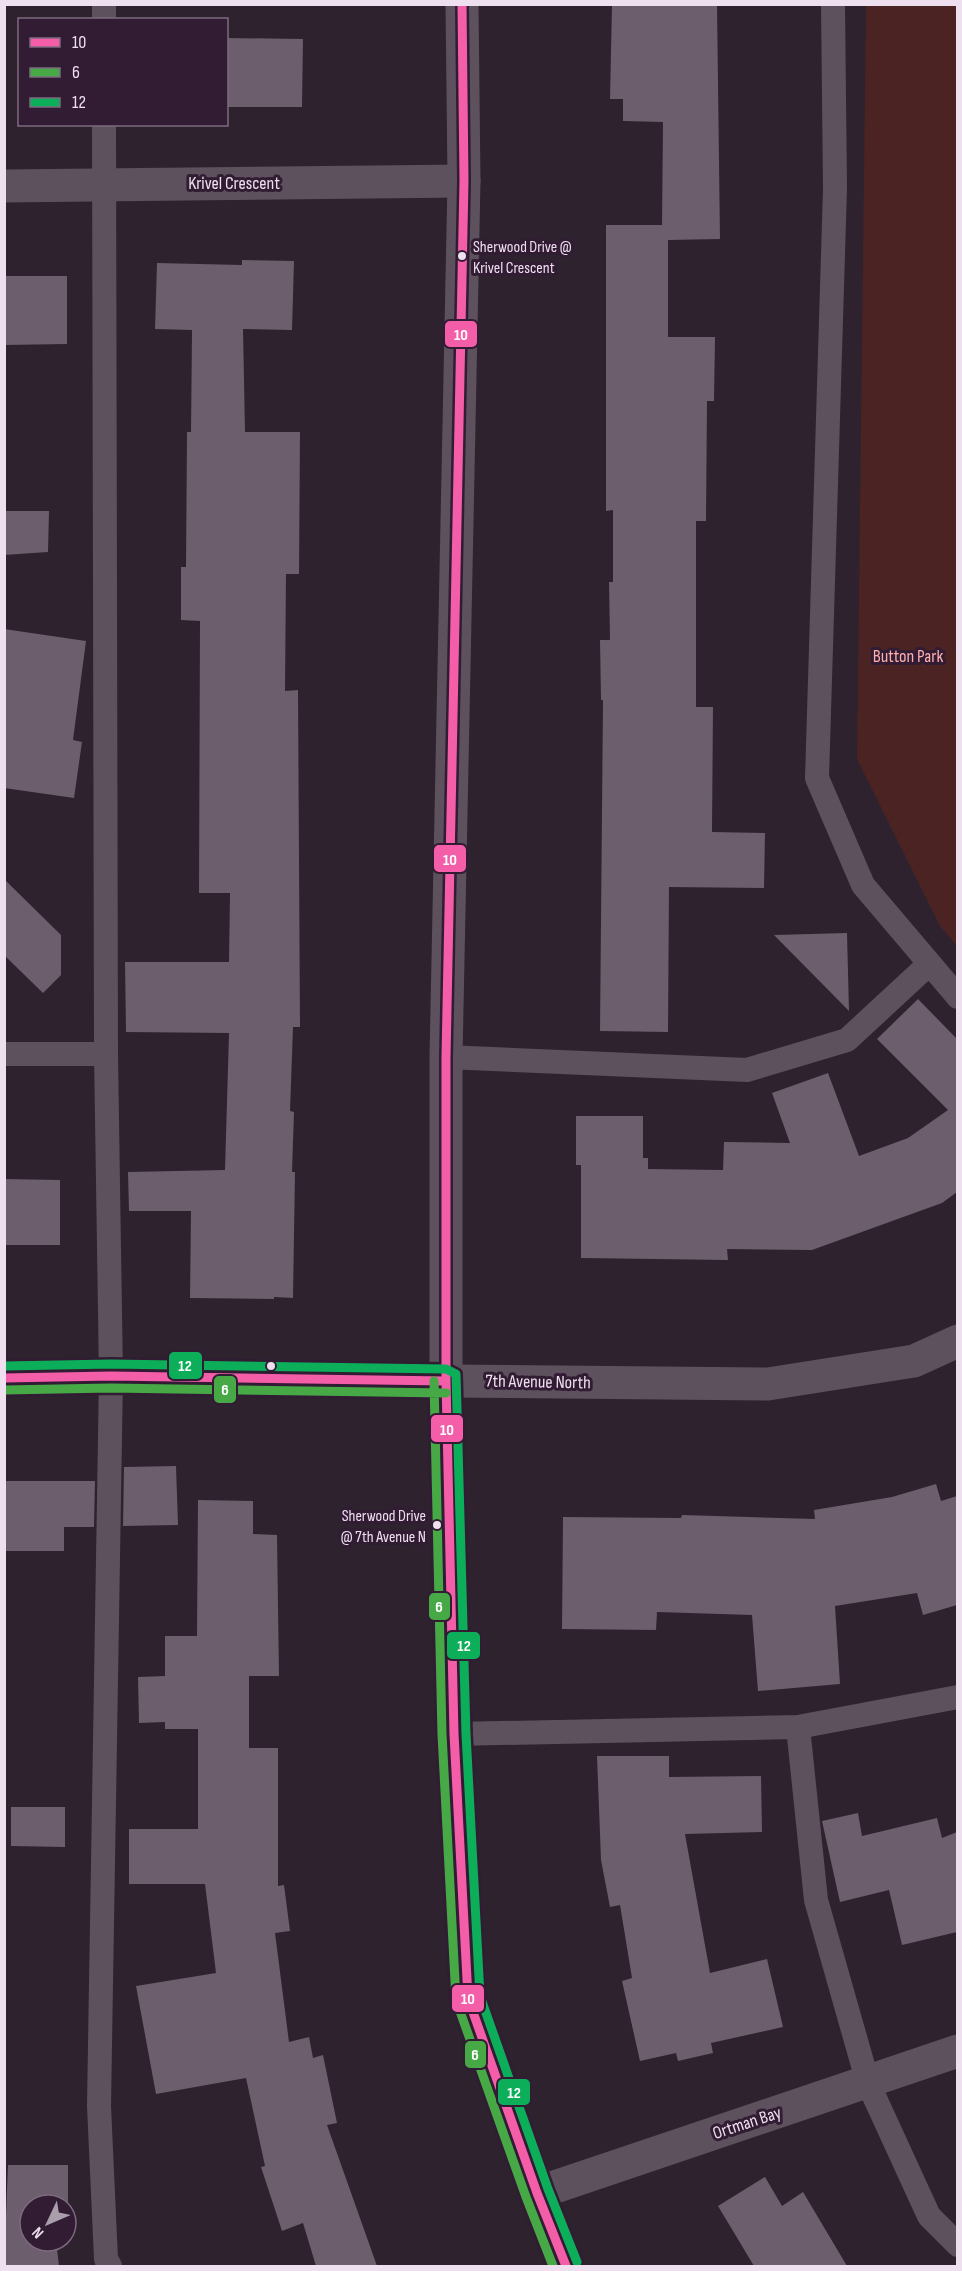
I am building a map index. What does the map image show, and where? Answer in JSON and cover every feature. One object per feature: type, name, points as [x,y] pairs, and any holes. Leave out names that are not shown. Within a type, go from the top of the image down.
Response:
[{"type":"street","points":[[462,4],[464,181],[446,1057],[446,1381],[454,1734],[468,1998],[537,2193],[566,2266]]},
{"type":"street","name":"Krivel Crescent","points":[[4,186],[464,181]]},
{"type":"street","name":"7th Avenue North","points":[[4,1378],[111,1376],[768,1384],[914,1361],[957,1341]]},
{"type":"street","name":"Ortman Bay","points":[[537,2193],[868,2083],[957,2051]]},
{"type":"lane","points":[[833,4],[835,189],[817,778],[863,885],[957,997]]},
{"type":"lane","points":[[104,126],[106,1054],[111,1376],[99,2106],[106,2259],[110,2266]]},
{"type":"lane","points":[[446,1057],[747,1070],[847,1040],[928,965]]},
{"type":"lane","points":[[4,1054],[106,1054]]},
{"type":"lane","points":[[454,1734],[798,1727],[957,1697]]},
{"type":"lane","points":[[798,1727],[816,1900],[868,2083],[929,2216],[957,2246]]},
{"type":"green space","name":"Button Park","points":[[866,5],[957,5],[957,946],[940,926],[857,759]]},
{"type":"building","points":[[612,4],[717,4],[720,239],[668,240],[668,337],[715,337],[714,401],[707,401],[706,521],[696,521],[696,707],[713,707],[712,832],[765,833],[764,888],[669,887],[668,1032],[600,1031],[603,700],[601,700],[600,640],[610,640],[609,582],[613,582],[613,510],[606,511],[606,225],[662,225],[663,122],[623,121],[623,99],[610,99]]},
{"type":"building","points":[[228,38],[303,39],[302,107],[228,107]]},
{"type":"building","points":[[242,260],[294,261],[292,330],[243,329],[245,432],[300,432],[299,574],[286,574],[285,691],[298,690],[300,1027],[293,1027],[290,1111],[294,1112],[292,1172],[295,1172],[293,1298],[274,1297],[274,1299],[190,1298],[191,1211],[129,1211],[128,1172],[225,1170],[229,1033],[126,1032],[125,962],[229,962],[230,893],[199,893],[200,621],[181,620],[181,567],[186,567],[187,432],[191,432],[192,330],[155,329],[157,263],[242,265]]},
{"type":"building","points":[[4,276],[67,276],[67,344],[4,345]]},
{"type":"building","points":[[4,511],[49,511],[48,552],[4,555]]},
{"type":"building","points":[[4,629],[86,641],[73,740],[82,742],[74,798],[4,788]]},
{"type":"building","points":[[4,879],[61,935],[61,975],[43,993],[4,955]]},
{"type":"building","points":[[847,933],[849,1011],[774,935]]},
{"type":"building","points":[[918,999],[957,1039],[957,1192],[942,1203],[812,1250],[727,1249],[728,1260],[581,1258],[581,1165],[576,1165],[576,1116],[643,1116],[643,1158],[648,1158],[648,1169],[723,1170],[724,1142],[790,1143],[772,1093],[828,1073],[859,1156],[908,1138],[948,1110],[877,1039]]},
{"type":"building","points":[[4,1179],[60,1180],[60,1245],[4,1245]]},
{"type":"building","points":[[176,1466],[178,1525],[123,1526],[124,1467]]},
{"type":"building","points":[[4,1481],[95,1481],[94,1527],[64,1527],[64,1551],[4,1551]]},
{"type":"building","points":[[936,1484],[941,1501],[957,1496],[957,1605],[923,1615],[917,1593],[835,1606],[840,1684],[758,1691],[752,1615],[657,1612],[656,1630],[562,1629],[563,1517],[681,1518],[682,1515],[815,1519],[814,1510],[892,1497]]},
{"type":"building","points":[[198,1500],[253,1501],[253,1534],[277,1535],[279,1676],[249,1676],[249,1748],[278,1748],[278,1886],[284,1885],[290,1931],[275,1933],[289,2042],[309,2037],[313,2058],[323,2055],[337,2123],[327,2125],[377,2266],[316,2266],[303,2223],[282,2231],[261,2167],[265,2166],[246,2078],[156,2094],[136,1986],[216,1973],[205,1884],[129,1884],[129,1829],[198,1829],[198,1729],[165,1729],[165,1722],[139,1723],[138,1677],[165,1676],[165,1636],[197,1636]]},
{"type":"building","points":[[597,1756],[669,1756],[669,1777],[761,1776],[762,1832],[685,1834],[710,1973],[767,1959],[783,2027],[711,2043],[713,2053],[678,2061],[676,2053],[640,2061],[622,1981],[632,1978],[620,1905],[610,1907],[601,1860]]},
{"type":"building","points":[[11,1807],[65,1807],[65,1847],[11,1846]]},
{"type":"building","points":[[858,1813],[862,1836],[937,1818],[942,1838],[957,1832],[957,1932],[902,1945],[889,1890],[840,1902],[822,1821]]},
{"type":"building","points":[[8,2165],[68,2165],[68,2193],[18,2193],[18,2253],[57,2253],[59,2266],[4,2266]]},
{"type":"building","points":[[765,2177],[782,2206],[803,2192],[847,2266],[754,2266],[718,2206]]},
{"type":"transit line","name":"10","points":[[462,4],[464,181],[446,1057],[446,1381],[454,1734],[468,1998],[537,2193],[566,2266]]},
{"type":"transit line","name":"12","points":[[4,1366],[111,1364],[446,1369],[456,1374],[466,1734],[480,1996],[548,2189],[577,2262]]},
{"type":"transit line","name":"10","points":[[4,1378],[111,1376],[446,1381]]},
{"type":"transit line","name":"6","points":[[434,1381],[442,1734],[456,2000],[553,2266]]},
{"type":"transit line","name":"6","points":[[4,1390],[111,1388],[446,1393]]},
{"type":"place","name":"Sherwood Drive @ Krivel Crescent","points":[[462,256]]},
{"type":"place","name":"Sherwood Drive @ 7th Avenue N","points":[[437,1525]]}]
